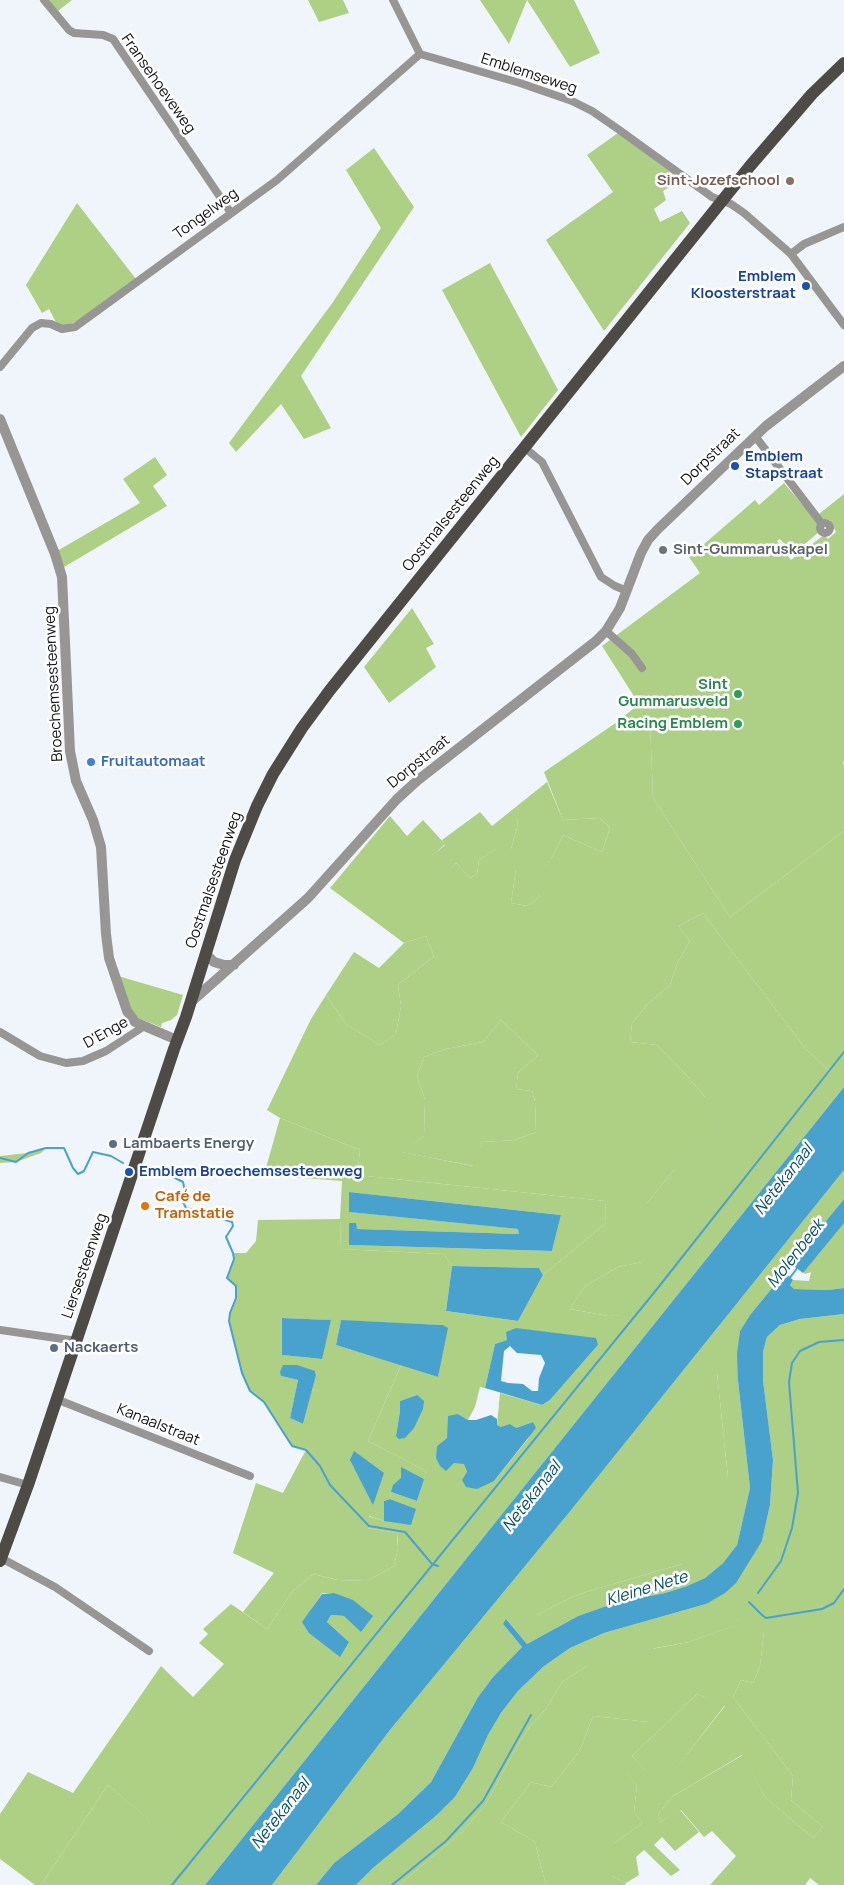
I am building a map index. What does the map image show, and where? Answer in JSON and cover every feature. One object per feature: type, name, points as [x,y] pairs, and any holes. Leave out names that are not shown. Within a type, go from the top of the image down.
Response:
[{"type":"main road","name":"Oostmalsesteenweg","points":[[177,1040],[191,1002],[235,860],[257,806],[283,758],[330,690],[780,129],[844,63]]},
{"type":"main road","name":"Liersesteenweg","points":[[1,1559],[77,1341],[177,1040]]},
{"type":"street","name":"Fransehoeveweg","points":[[44,0],[69,30],[74,33],[103,35],[113,39],[231,213]]},
{"type":"street","points":[[394,0],[420,54]]},
{"type":"street","name":"Tongelweg","points":[[0,367],[32,328],[38,324],[51,324],[62,329],[75,327],[277,180],[420,54]]},
{"type":"street","name":"Emblemseweg","points":[[420,54],[520,83],[572,101],[592,111],[712,197],[744,213],[791,254],[844,325]]},
{"type":"street","points":[[791,254],[804,244],[844,228]]},
{"type":"street","name":"Dorpstraat","points":[[191,1002],[308,898],[397,799],[411,786],[588,649],[606,631],[620,608],[641,553],[648,540],[755,436],[844,366]]},
{"type":"street","name":"Broechemsesteenweg","points":[[0,419],[55,554],[62,577],[70,751],[79,790],[93,820],[101,847],[109,958],[127,1011],[135,1022],[177,1040]]},
{"type":"street","points":[[755,436],[822,524]]},
{"type":"street","points":[[525,448],[542,462],[601,577],[627,591]]},
{"type":"street","points":[[606,631],[632,654],[642,668]]},
{"type":"street","points":[[204,960],[230,968]]},
{"type":"street","name":"D'Enge","points":[[0,1032],[40,1056],[66,1063],[83,1061],[106,1051],[143,1027]]},
{"type":"street","points":[[0,1330],[77,1341]]},
{"type":"street","name":"Kanaalstraat","points":[[56,1399],[250,1476]]},
{"type":"street","points":[[0,1477],[28,1485]]},
{"type":"street","name":"Liersesteenweg","points":[[1,1559],[55,1587],[149,1651]]},
{"type":"green space","points":[[49,0],[72,0],[58,11]]},
{"type":"green space","points":[[308,0],[343,0],[349,13],[319,22]]},
{"type":"green space","points":[[480,0],[527,0],[509,44]]},
{"type":"green space","points":[[527,0],[574,0],[600,53],[570,67]]},
{"type":"green space","points":[[618,133],[682,179],[663,191],[666,200],[654,209],[660,222],[682,211],[690,223],[604,331],[546,240],[613,192],[587,155]]},
{"type":"green space","points":[[374,148],[414,207],[301,376],[331,428],[304,439],[281,404],[236,452],[229,443],[333,302],[381,228],[346,170]]},
{"type":"green space","points":[[77,203],[136,279],[77,321],[64,327],[56,322],[49,309],[42,313],[26,285]]},
{"type":"green space","points":[[490,263],[558,390],[521,437],[442,290]]},
{"type":"green space","points":[[155,457],[167,475],[153,486],[167,506],[64,567],[57,551],[140,503],[123,479]]},
{"type":"green space","name":"Sint Gummarusveld","points":[[784,483],[819,524],[819,532],[793,554],[780,539],[777,541],[791,560],[824,535],[828,539],[836,532],[830,520],[823,519],[819,514],[844,494],[844,831],[730,917],[653,798],[650,721],[629,733],[616,728],[617,722],[639,704],[602,646],[700,573],[689,557],[755,500],[759,505]]},
{"type":"green space","points":[[412,608],[434,644],[426,648],[436,667],[389,703],[364,667]]},
{"type":"green space","points":[[650,721],[653,798],[730,917],[844,831],[844,1052],[829,1071],[804,1047],[703,913],[678,926],[690,941],[677,964],[670,985],[646,1006],[632,1023],[630,1042],[657,1045],[688,1077],[705,1097],[711,1135],[674,1170],[647,1203],[655,1222],[642,1262],[618,1267],[585,1286],[570,1309],[608,1316],[637,1314],[194,1858],[108,1785],[41,1885],[35,1885],[0,1859],[0,1814],[28,1772],[73,1793],[161,1666],[193,1697],[224,1664],[199,1643],[208,1634],[203,1629],[231,1604],[267,1629],[292,1592],[313,1574],[338,1580],[367,1581],[394,1566],[398,1541],[397,1533],[367,1528],[364,1515],[384,1521],[410,1507],[390,1499],[391,1492],[417,1501],[426,1471],[368,1441],[401,1365],[438,1377],[443,1325],[282,1318],[282,1355],[322,1359],[316,1375],[315,1371],[281,1376],[298,1380],[290,1418],[303,1424],[312,1389],[319,1391],[323,1397],[321,1419],[306,1450],[292,1446],[264,1402],[250,1391],[242,1373],[229,1321],[236,1298],[236,1286],[227,1278],[234,1259],[233,1253],[246,1253],[256,1241],[258,1220],[340,1219],[341,1249],[444,1254],[452,1266],[446,1311],[518,1321],[543,1275],[606,1223],[605,1201],[357,1175],[360,1150],[280,1118],[267,1110],[311,1019],[326,995],[346,1024],[380,1045],[396,1034],[401,1006],[398,985],[434,956],[426,936],[404,943],[330,888],[390,816],[407,836],[423,820],[445,844],[429,859],[444,874],[456,863],[470,878],[477,874],[479,860],[496,849],[511,849],[517,828],[519,803],[525,832],[516,869],[511,903],[527,906],[540,897],[534,880],[552,857],[563,835],[602,852],[610,828],[600,818],[563,820],[544,772],[617,722],[617,728],[629,733]],"holes":[[[501,1020],[538,1055],[518,1073],[516,1089],[532,1091],[535,1101],[536,1132],[515,1140],[482,1142],[473,1166],[402,1152],[424,1136],[425,1100],[417,1076],[424,1057],[446,1049],[483,1042]],[[507,1340],[598,1345],[550,1400],[542,1405],[500,1393],[497,1425],[516,1428],[533,1422],[528,1439],[494,1481],[467,1472],[464,1463],[454,1463],[437,1446],[447,1438],[458,1414],[468,1420],[475,1407],[480,1387],[485,1388],[495,1344]],[[417,1395],[396,1436],[400,1411],[400,1401]],[[322,1593],[334,1593],[344,1616],[331,1615],[327,1622],[349,1642],[309,1633],[311,1610]]]},
{"type":"green space","points":[[547,782],[563,820],[600,818],[610,828],[602,852],[563,835],[552,857],[535,880],[540,897],[527,906],[511,903],[516,869],[519,806],[517,828],[511,849],[496,849],[479,860],[477,874],[470,878],[456,863],[444,875],[428,859],[445,845],[442,840],[480,812],[492,826]]},
{"type":"green space","points":[[703,913],[804,1047],[829,1071],[844,1052],[844,1087],[205,1885],[41,1885],[108,1785],[195,1858],[637,1315],[608,1316],[570,1309],[585,1286],[618,1267],[642,1262],[647,1203],[674,1170],[705,1097],[657,1045],[630,1042],[632,1023],[646,1006],[670,985],[677,964],[690,941],[678,926]]},
{"type":"green space","points":[[426,936],[434,956],[398,985],[401,1006],[396,1034],[380,1045],[346,1024],[326,995],[354,952],[379,968],[404,943]]},
{"type":"green space","points":[[118,976],[183,995],[177,1015],[171,1020],[162,1023],[161,1027],[138,1018],[129,1009]]},
{"type":"green space","points":[[501,1020],[538,1055],[518,1073],[516,1089],[532,1091],[535,1101],[536,1132],[515,1140],[482,1142],[474,1166],[401,1152],[424,1136],[425,1100],[417,1076],[424,1057],[446,1049],[483,1042]]},
{"type":"green space","points":[[280,1118],[360,1150],[357,1175],[605,1201],[606,1223],[543,1275],[539,1268],[452,1266],[444,1254],[341,1249],[342,1181],[264,1175]],"holes":[[[349,1192],[561,1215],[552,1251],[349,1245],[349,1223],[356,1223],[356,1229],[519,1234],[519,1229],[350,1212]]]},
{"type":"green space","points":[[46,1148],[41,1153],[16,1162],[0,1163],[0,1156],[28,1153]]},
{"type":"green space","points":[[844,1170],[844,1199],[750,1315],[740,1331],[738,1381],[750,1488],[737,1545],[723,1563],[705,1578],[687,1586],[665,1593],[615,1603],[578,1616],[527,1644],[507,1620],[503,1624],[522,1647],[493,1677],[478,1697],[431,1782],[398,1814],[334,1863],[316,1885],[272,1885],[390,1730],[572,1509]],"holes":[[[717,1373],[728,1478],[682,1564],[589,1591],[572,1597],[537,1615]]]},
{"type":"green space","points":[[844,1211],[844,1288],[828,1290],[794,1289],[790,1285],[793,1280],[809,1281],[811,1272],[805,1274],[798,1268]]},
{"type":"green space","points":[[844,1314],[844,1885],[819,1885],[810,1878],[805,1885],[710,1885],[736,1856],[712,1831],[704,1837],[681,1810],[661,1822],[658,1814],[673,1796],[743,1755],[765,1797],[813,1838],[823,1827],[791,1800],[793,1776],[733,1697],[741,1680],[753,1683],[760,1666],[764,1631],[738,1618],[737,1625],[689,1642],[656,1648],[585,1667],[562,1682],[546,1709],[531,1725],[518,1744],[486,1804],[461,1833],[399,1885],[356,1885],[455,1797],[473,1768],[488,1735],[501,1713],[518,1691],[543,1667],[570,1648],[604,1633],[706,1604],[762,1541],[770,1505],[773,1460],[763,1380],[763,1352],[767,1337],[780,1325],[800,1319]]},
{"type":"green space","points":[[331,1320],[341,1320],[336,1345],[401,1365],[368,1441],[426,1471],[424,1479],[401,1468],[401,1479],[391,1492],[390,1499],[384,1501],[384,1521],[369,1516],[367,1528],[397,1533],[398,1548],[394,1566],[367,1581],[338,1580],[313,1574],[292,1592],[267,1629],[243,1612],[274,1573],[233,1553],[256,1483],[283,1493],[306,1450],[318,1421],[319,1391],[312,1389]]},
{"type":"green space","points":[[717,1373],[728,1478],[718,1529],[701,1551],[682,1564],[589,1591],[572,1597],[537,1615],[529,1613],[516,1599],[696,1374]]},
{"type":"green space","points":[[774,1582],[775,1591],[785,1598],[795,1598],[764,1631],[760,1666],[753,1683],[741,1680],[733,1697],[793,1776],[791,1800],[823,1827],[813,1838],[765,1797],[742,1755],[673,1796],[658,1814],[661,1822],[680,1810],[699,1832],[675,1851],[662,1837],[654,1845],[680,1870],[671,1876],[644,1850],[636,1857],[639,1875],[626,1883],[612,1876],[602,1862],[615,1843],[642,1823],[634,1812],[637,1785],[613,1759],[648,1722],[593,1716],[580,1750],[551,1787],[531,1782],[501,1822],[535,1842],[546,1885],[399,1885],[461,1833],[486,1804],[518,1744],[531,1725],[546,1709],[562,1682],[585,1667],[614,1656],[689,1642],[736,1625],[738,1618],[745,1608]],"holes":[[[697,1694],[725,1706],[661,1787],[632,1756]]]},
{"type":"green space","points":[[697,1694],[725,1705],[661,1788],[632,1756]]},
{"type":"green space","points":[[593,1716],[649,1722],[614,1759],[637,1785],[634,1812],[642,1823],[615,1843],[612,1876],[626,1883],[625,1885],[546,1885],[535,1842],[501,1822],[531,1782],[551,1787],[580,1750]]},
{"type":"water","name":"Netekanaal","points":[[844,1087],[844,1170],[572,1509],[390,1730],[272,1885],[205,1885]]},
{"type":"water","points":[[349,1192],[561,1215],[552,1251],[349,1245],[349,1223],[356,1223],[357,1229],[519,1234],[518,1229],[349,1212]]},
{"type":"water","points":[[844,1199],[844,1223],[803,1273],[791,1264]]},
{"type":"water","points":[[452,1266],[539,1268],[543,1275],[518,1321],[446,1311]]},
{"type":"water","points":[[785,1272],[793,1280],[790,1285],[794,1289],[828,1290],[844,1288],[844,1314],[800,1319],[780,1325],[767,1337],[763,1352],[763,1380],[773,1460],[770,1505],[762,1541],[736,1583],[725,1593],[706,1604],[604,1633],[570,1648],[543,1667],[518,1691],[501,1713],[488,1735],[473,1768],[455,1797],[437,1815],[373,1868],[356,1885],[316,1885],[334,1863],[398,1814],[431,1782],[478,1697],[493,1677],[522,1647],[503,1624],[506,1619],[527,1644],[578,1616],[615,1603],[665,1593],[705,1578],[723,1563],[737,1545],[750,1488],[738,1381],[737,1354],[740,1331],[750,1315]]},
{"type":"water","points":[[282,1318],[331,1320],[322,1359],[282,1355]]},
{"type":"water","points":[[341,1320],[443,1325],[448,1328],[438,1377],[336,1345]]},
{"type":"water","points":[[516,1328],[596,1338],[598,1345],[550,1400],[542,1405],[485,1388],[495,1344],[507,1340],[506,1332]],"holes":[[[510,1346],[517,1353],[541,1355],[545,1363],[539,1378],[538,1391],[532,1391],[523,1384],[501,1381],[504,1351]]]},
{"type":"water","points":[[283,1365],[297,1365],[315,1371],[316,1375],[303,1424],[290,1418],[298,1380],[281,1376],[280,1372]]},
{"type":"water","points":[[417,1395],[424,1401],[423,1409],[414,1428],[405,1438],[399,1439],[396,1436],[400,1401]]},
{"type":"water","points":[[458,1414],[468,1420],[476,1420],[491,1415],[497,1419],[497,1425],[501,1427],[510,1424],[516,1428],[533,1422],[536,1428],[494,1481],[477,1489],[466,1487],[462,1480],[467,1472],[464,1464],[454,1463],[446,1471],[440,1466],[436,1458],[437,1446],[447,1438],[448,1416]]},
{"type":"water","points":[[354,1451],[384,1473],[373,1505],[350,1460]]},
{"type":"water","points":[[401,1467],[424,1479],[417,1501],[391,1492],[393,1485],[401,1478]]},
{"type":"water","points":[[390,1499],[416,1509],[411,1525],[384,1521],[384,1501]]},
{"type":"water","points":[[334,1593],[353,1600],[373,1616],[361,1632],[344,1616],[331,1615],[327,1622],[349,1642],[340,1657],[309,1633],[302,1622],[322,1594]]},
{"type":"waterway","points":[[172,1885],[657,1289],[844,1052]]},
{"type":"waterway","points":[[0,1158],[16,1162],[28,1153],[46,1148],[64,1148],[73,1168],[78,1174],[84,1171],[93,1152],[111,1156],[123,1163]]},
{"type":"waterway","points":[[149,1172],[163,1172],[183,1182],[185,1192],[183,1202],[186,1208],[232,1222],[233,1226],[226,1237],[234,1259],[227,1278],[236,1286],[236,1298],[229,1321],[242,1373],[250,1391],[264,1402],[292,1446],[306,1450],[320,1466],[330,1485],[369,1526],[405,1532],[432,1564],[438,1566]]},
{"type":"waterway","name":"Molenbeek","points":[[789,1279],[798,1267]]},
{"type":"waterway","points":[[758,1593],[781,1561],[792,1528],[798,1493],[789,1382],[792,1363],[800,1351],[819,1342],[844,1340]]},
{"type":"waterway","points":[[749,1602],[766,1618],[822,1609],[834,1603],[844,1589]]},
{"type":"waterway","points":[[392,1885],[446,1841],[483,1801],[531,1715]]},
{"type":"place","name":"Sint-Jozefschool","points":[[790,181]]},
{"type":"place","name":"Emblem Kloosterstraat","points":[[806,286]]},
{"type":"place","name":"Emblem Stapstraat","points":[[735,466]]},
{"type":"place","name":"Sint-Gummaruskapel","points":[[663,550]]},
{"type":"place","name":"Sint Gummarusveld","points":[[738,694]]},
{"type":"place","name":"Racing Emblem","points":[[738,724]]},
{"type":"place","name":"Fruitautomaat","points":[[91,762]]},
{"type":"place","name":"Lambaerts Energy","points":[[113,1144]]},
{"type":"place","name":"Emblem Broechemsesteenweg","points":[[129,1172]]},
{"type":"place","name":"Café de Tramstatie","points":[[145,1206]]},
{"type":"place","name":"Nackaerts","points":[[54,1348]]},
{"type":"water label","name":"Kleine Nete","points":[[647,1589]]}]
